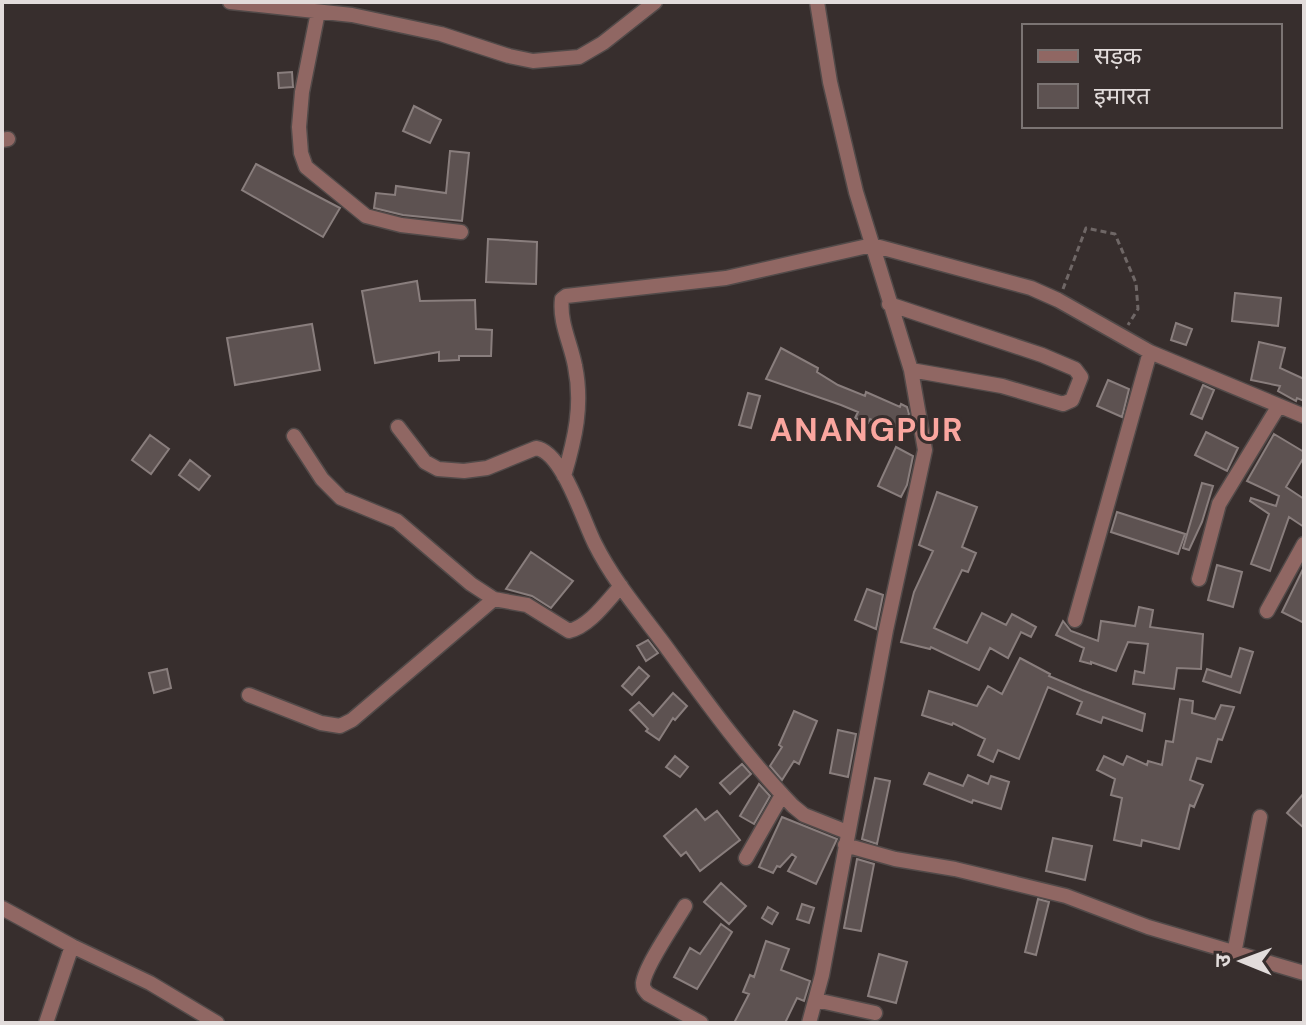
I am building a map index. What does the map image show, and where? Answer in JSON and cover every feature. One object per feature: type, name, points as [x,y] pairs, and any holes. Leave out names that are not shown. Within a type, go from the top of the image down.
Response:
[{"type":"street","points":[[230,2],[352,15],[441,34],[533,61],[579,57],[603,43],[655,2]]},
{"type":"street","points":[[809,1023],[816,1000],[891,605],[923,468],[925,435],[911,370],[856,192],[830,82],[817,2]]},
{"type":"street","points":[[318,12],[302,92],[299,127],[301,153],[306,167],[366,216],[401,225],[461,232]]},
{"type":"street","points":[[564,476],[575,438],[579,404],[575,364],[562,299],[566,296],[726,278],[872,245],[1003,279],[1058,300],[1150,352],[1304,416]]},
{"type":"street","points":[[889,304],[1042,355],[1075,369],[1081,377],[1072,400],[1063,404],[1002,386],[911,370]]},
{"type":"street","points":[[1075,620],[1150,352]]},
{"type":"street","points":[[1199,579],[1219,504],[1278,407]]},
{"type":"street","points":[[398,427],[425,462],[438,469],[476,470],[536,448],[550,454],[564,476],[595,546],[621,586],[723,725],[782,795],[804,815],[846,839],[895,859],[955,869],[1066,896],[1148,927],[1304,973]]},
{"type":"street","points":[[294,436],[331,490],[351,505],[397,521],[471,584],[494,599],[527,605],[569,631],[589,620],[621,586]]},
{"type":"street","points":[[1267,611],[1304,544]]},
{"type":"street","points":[[249,695],[331,726],[346,724],[494,599]]},
{"type":"street","points":[[746,858],[782,795]]},
{"type":"street","points":[[1234,954],[1260,817]]},
{"type":"street","points":[[685,906],[643,983],[648,994],[701,1023]]},
{"type":"street","points":[[2,908],[150,983],[209,1020]]},
{"type":"street","points":[[46,1023],[72,946]]},
{"type":"street","points":[[816,1000],[875,1013]]},
{"type":"path","points":[[1058,300],[1086,228],[1115,234],[1136,283],[1138,309],[1122,336]]},
{"type":"building","points":[[292,72],[293,87],[279,88],[278,73]]},
{"type":"building","points":[[414,106],[441,120],[430,143],[403,131]]},
{"type":"building","points":[[450,151],[469,153],[462,221],[403,215],[374,208],[376,193],[395,195],[396,186],[446,193]]},
{"type":"building","points":[[256,164],[340,208],[323,237],[242,190]]},
{"type":"building","points":[[488,239],[537,242],[536,284],[486,282]]},
{"type":"building","points":[[417,281],[420,301],[475,300],[476,329],[492,330],[491,356],[459,356],[459,360],[439,361],[439,352],[375,363],[362,291]]},
{"type":"building","points":[[1235,293],[1281,298],[1278,326],[1232,321]]},
{"type":"building","points":[[1176,323],[1192,329],[1186,345],[1171,340]]},
{"type":"building","points":[[312,324],[320,370],[235,385],[227,338]]},
{"type":"building","points":[[1259,342],[1285,348],[1280,368],[1304,379],[1304,401],[1297,398],[1296,401],[1278,391],[1280,386],[1251,380]]},
{"type":"building","points":[[781,348],[818,368],[817,372],[838,385],[907,407],[909,414],[901,433],[870,419],[868,423],[855,418],[858,412],[841,405],[766,379]]},
{"type":"building","points":[[1108,380],[1129,389],[1122,417],[1097,406]]},
{"type":"building","points":[[1203,385],[1214,390],[1202,419],[1191,414]]},
{"type":"building","points":[[748,393],[760,396],[751,428],[739,425]]},
{"type":"building","points":[[1206,432],[1238,448],[1227,471],[1195,455]]},
{"type":"building","points":[[1274,434],[1304,452],[1286,487],[1304,499],[1304,527],[1289,517],[1270,571],[1251,564],[1269,514],[1250,501],[1251,498],[1276,506],[1279,496],[1247,481]]},
{"type":"building","points":[[150,435],[169,449],[151,474],[132,460]]},
{"type":"building","points":[[896,447],[913,456],[901,497],[878,486]]},
{"type":"building","points":[[190,460],[210,476],[199,490],[179,475]]},
{"type":"building","points":[[1202,483],[1213,486],[1189,550],[1183,548]]},
{"type":"building","points":[[937,492],[977,507],[962,547],[976,553],[968,572],[962,570],[934,628],[967,643],[982,613],[1006,625],[1012,614],[1036,627],[1031,637],[1021,632],[1008,658],[990,648],[979,670],[931,647],[901,642],[914,592],[933,551],[919,545]]},
{"type":"building","points":[[1117,512],[1185,534],[1178,554],[1111,532]]},
{"type":"building","points":[[531,552],[573,581],[551,608],[532,596],[506,589]]},
{"type":"building","points":[[1217,565],[1242,572],[1233,607],[1208,600]]},
{"type":"building","points":[[1304,567],[1304,623],[1282,612]]},
{"type":"building","points":[[867,589],[883,595],[876,629],[855,620]]},
{"type":"building","points":[[1139,607],[1153,610],[1150,627],[1203,634],[1201,669],[1177,668],[1174,689],[1133,684],[1135,671],[1144,673],[1148,644],[1128,642],[1116,671],[1080,661],[1084,648],[1056,635],[1063,621],[1071,631],[1098,641],[1101,621],[1135,626]]},
{"type":"building","points":[[648,640],[658,653],[646,661],[637,646]]},
{"type":"building","points":[[1240,648],[1253,652],[1240,693],[1203,681],[1207,669],[1231,677]]},
{"type":"building","points":[[1020,658],[1049,676],[1145,714],[1142,731],[1103,717],[1101,723],[1077,714],[1082,702],[1048,687],[1019,759],[998,750],[993,762],[978,755],[985,739],[953,723],[922,715],[929,691],[977,706],[988,686],[1002,694]]},
{"type":"building","points":[[639,667],[649,676],[632,695],[622,686]]},
{"type":"building","points":[[167,669],[171,688],[154,693],[149,673]]},
{"type":"building","points":[[673,693],[687,706],[675,720],[673,718],[659,740],[646,731],[648,729],[630,710],[639,702],[653,716]]},
{"type":"building","points":[[1180,699],[1193,701],[1192,713],[1215,719],[1221,705],[1234,707],[1222,740],[1218,739],[1211,762],[1197,758],[1190,780],[1203,785],[1194,807],[1190,805],[1179,849],[1142,840],[1141,846],[1114,840],[1122,798],[1111,795],[1115,779],[1097,770],[1104,756],[1123,765],[1127,756],[1147,765],[1148,761],[1162,765],[1166,741],[1173,742]]},
{"type":"building","points":[[794,711],[817,721],[799,764],[794,761],[782,780],[770,766],[782,747],[779,745]]},
{"type":"building","points":[[838,730],[856,734],[848,777],[830,773]]},
{"type":"building","points":[[675,756],[688,767],[680,777],[666,767]]},
{"type":"building","points":[[742,764],[751,774],[730,794],[720,783]]},
{"type":"building","points":[[929,773],[963,786],[968,775],[988,784],[991,776],[1009,782],[1001,809],[973,800],[972,803],[924,784]]},
{"type":"building","points":[[875,778],[890,781],[877,844],[862,839]]},
{"type":"building","points":[[759,784],[770,796],[754,824],[740,816]]},
{"type":"building","points":[[1304,793],[1304,828],[1287,813]]},
{"type":"building","points":[[696,809],[705,820],[717,811],[740,840],[700,871],[686,852],[681,856],[664,836]]},
{"type":"building","points":[[782,817],[837,839],[816,884],[788,871],[796,857],[792,854],[773,873],[759,867]]},
{"type":"building","points":[[1053,838],[1092,846],[1085,880],[1046,871]]},
{"type":"building","points":[[857,859],[874,864],[861,931],[844,928]]},
{"type":"building","points":[[721,883],[746,906],[729,924],[704,902]]},
{"type":"building","points":[[1038,899],[1049,902],[1036,955],[1025,952]]},
{"type":"building","points":[[802,904],[814,908],[809,923],[797,919]]},
{"type":"building","points":[[768,907],[778,913],[772,924],[762,918]]},
{"type":"building","points":[[721,924],[732,932],[697,989],[674,977],[690,948],[700,954]]},
{"type":"building","points":[[766,941],[789,949],[781,970],[810,981],[804,1001],[797,998],[785,1023],[734,1023],[749,994],[743,992],[750,975],[754,977]]},
{"type":"building","points":[[879,954],[907,962],[896,1003],[868,996]]},
{"type":"district","name":"ANANGPUR","points":[[867,430]]}]
